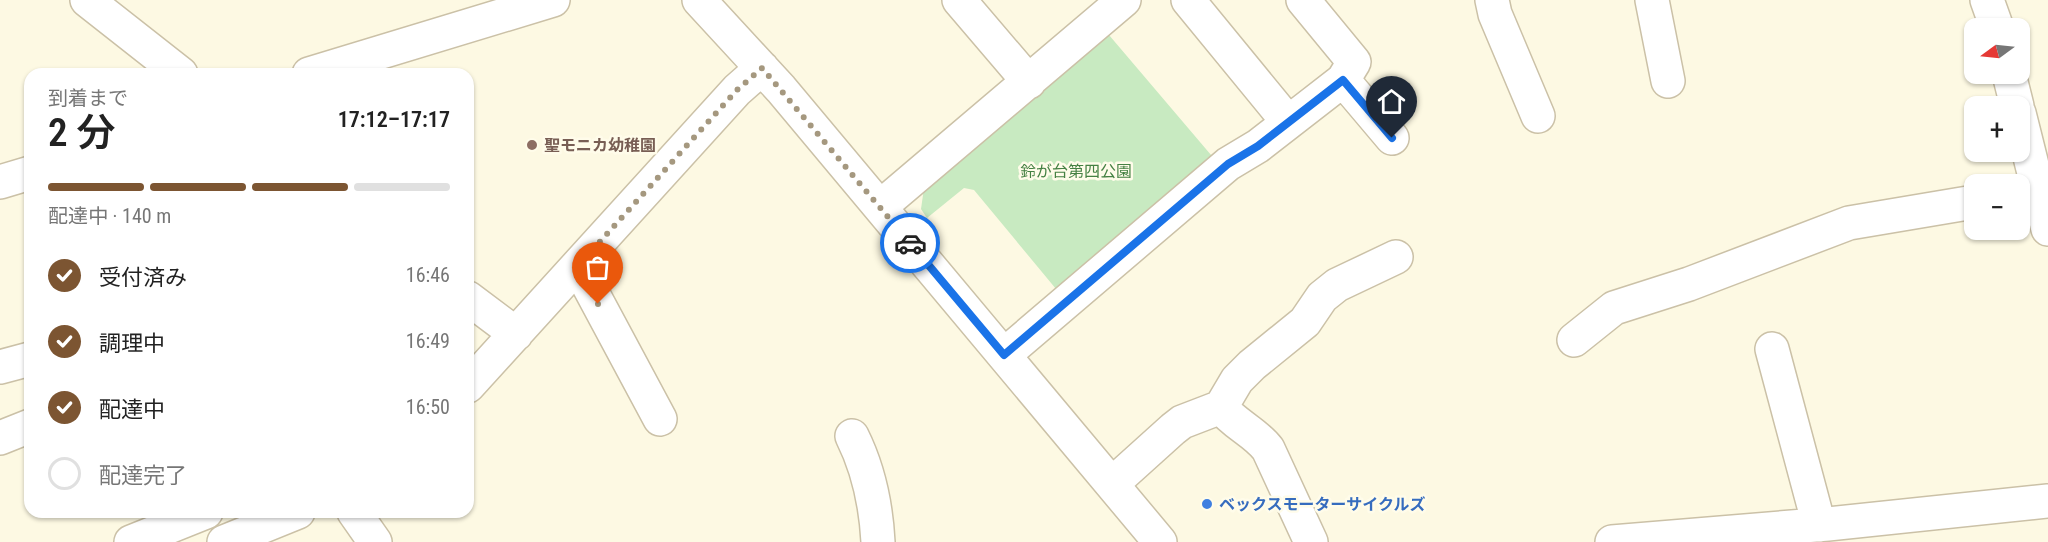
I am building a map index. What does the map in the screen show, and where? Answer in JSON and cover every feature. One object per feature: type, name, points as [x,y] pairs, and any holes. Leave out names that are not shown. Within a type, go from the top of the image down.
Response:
[{"type":"street","points":[[87,0],[173,68]]},
{"type":"street","points":[[329,68],[553,0]]},
{"type":"street","points":[[699,0],[762,68],[1160,542]]},
{"type":"street","points":[[959,0],[1029,82]]},
{"type":"street","points":[[880,207],[1124,0]]},
{"type":"street","points":[[1188,0],[1288,122]]},
{"type":"street","points":[[1004,355],[1228,164],[1258,146],[1343,80],[1354,62],[1303,0]]},
{"type":"street","points":[[1492,0],[1495,14],[1538,116]]},
{"type":"street","points":[[1652,0],[1668,81]]},
{"type":"street","points":[[1987,0],[1993,18]]},
{"type":"street","points":[[474,380],[737,90],[762,68]]},
{"type":"street","points":[[1343,80],[1392,138]]},
{"type":"street","points":[[0,182],[24,175]]},
{"type":"street","points":[[2030,196],[2048,229]]},
{"type":"street","points":[[1574,340],[1614,308],[1689,284],[1849,223],[1964,204]]},
{"type":"street","points":[[1112,484],[1182,422],[1221,406],[1237,380],[1305,322],[1328,291],[1396,257]]},
{"type":"street","points":[[578,266],[660,419]]},
{"type":"street","points":[[474,302],[516,334]]},
{"type":"street","points":[[1772,349],[1819,525]]},
{"type":"street","points":[[0,368],[24,361]]},
{"type":"street","points":[[1221,406],[1227,415],[1261,439],[1268,449],[1311,542]]},
{"type":"street","points":[[0,438],[24,428]]},
{"type":"street","points":[[852,436],[864,460],[873,495],[878,542]]},
{"type":"street","points":[[1612,542],[1819,525],[2048,501]]},
{"type":"street","points":[[131,542],[191,518]]},
{"type":"street","points":[[224,542],[283,518]]},
{"type":"street","points":[[358,518],[375,542]]},
{"type":"green space","name":"鈴が台第四公園","points":[[1109,35],[1217,162],[1061,295],[974,190],[964,188],[927,218],[921,209],[924,188]]},
{"type":"way so far","points":[[598,304],[578,266],[737,90],[762,68],[910,243]]},
{"type":"place","name":"聖モニカ幼稚園","points":[[532,145]]},
{"type":"place","name":"ベックスモーターサイクルズ","points":[[1207,504]]},
{"type":"route","points":[[910,243],[1004,355],[1228,164],[1258,146],[1343,80],[1392,138]]}]
